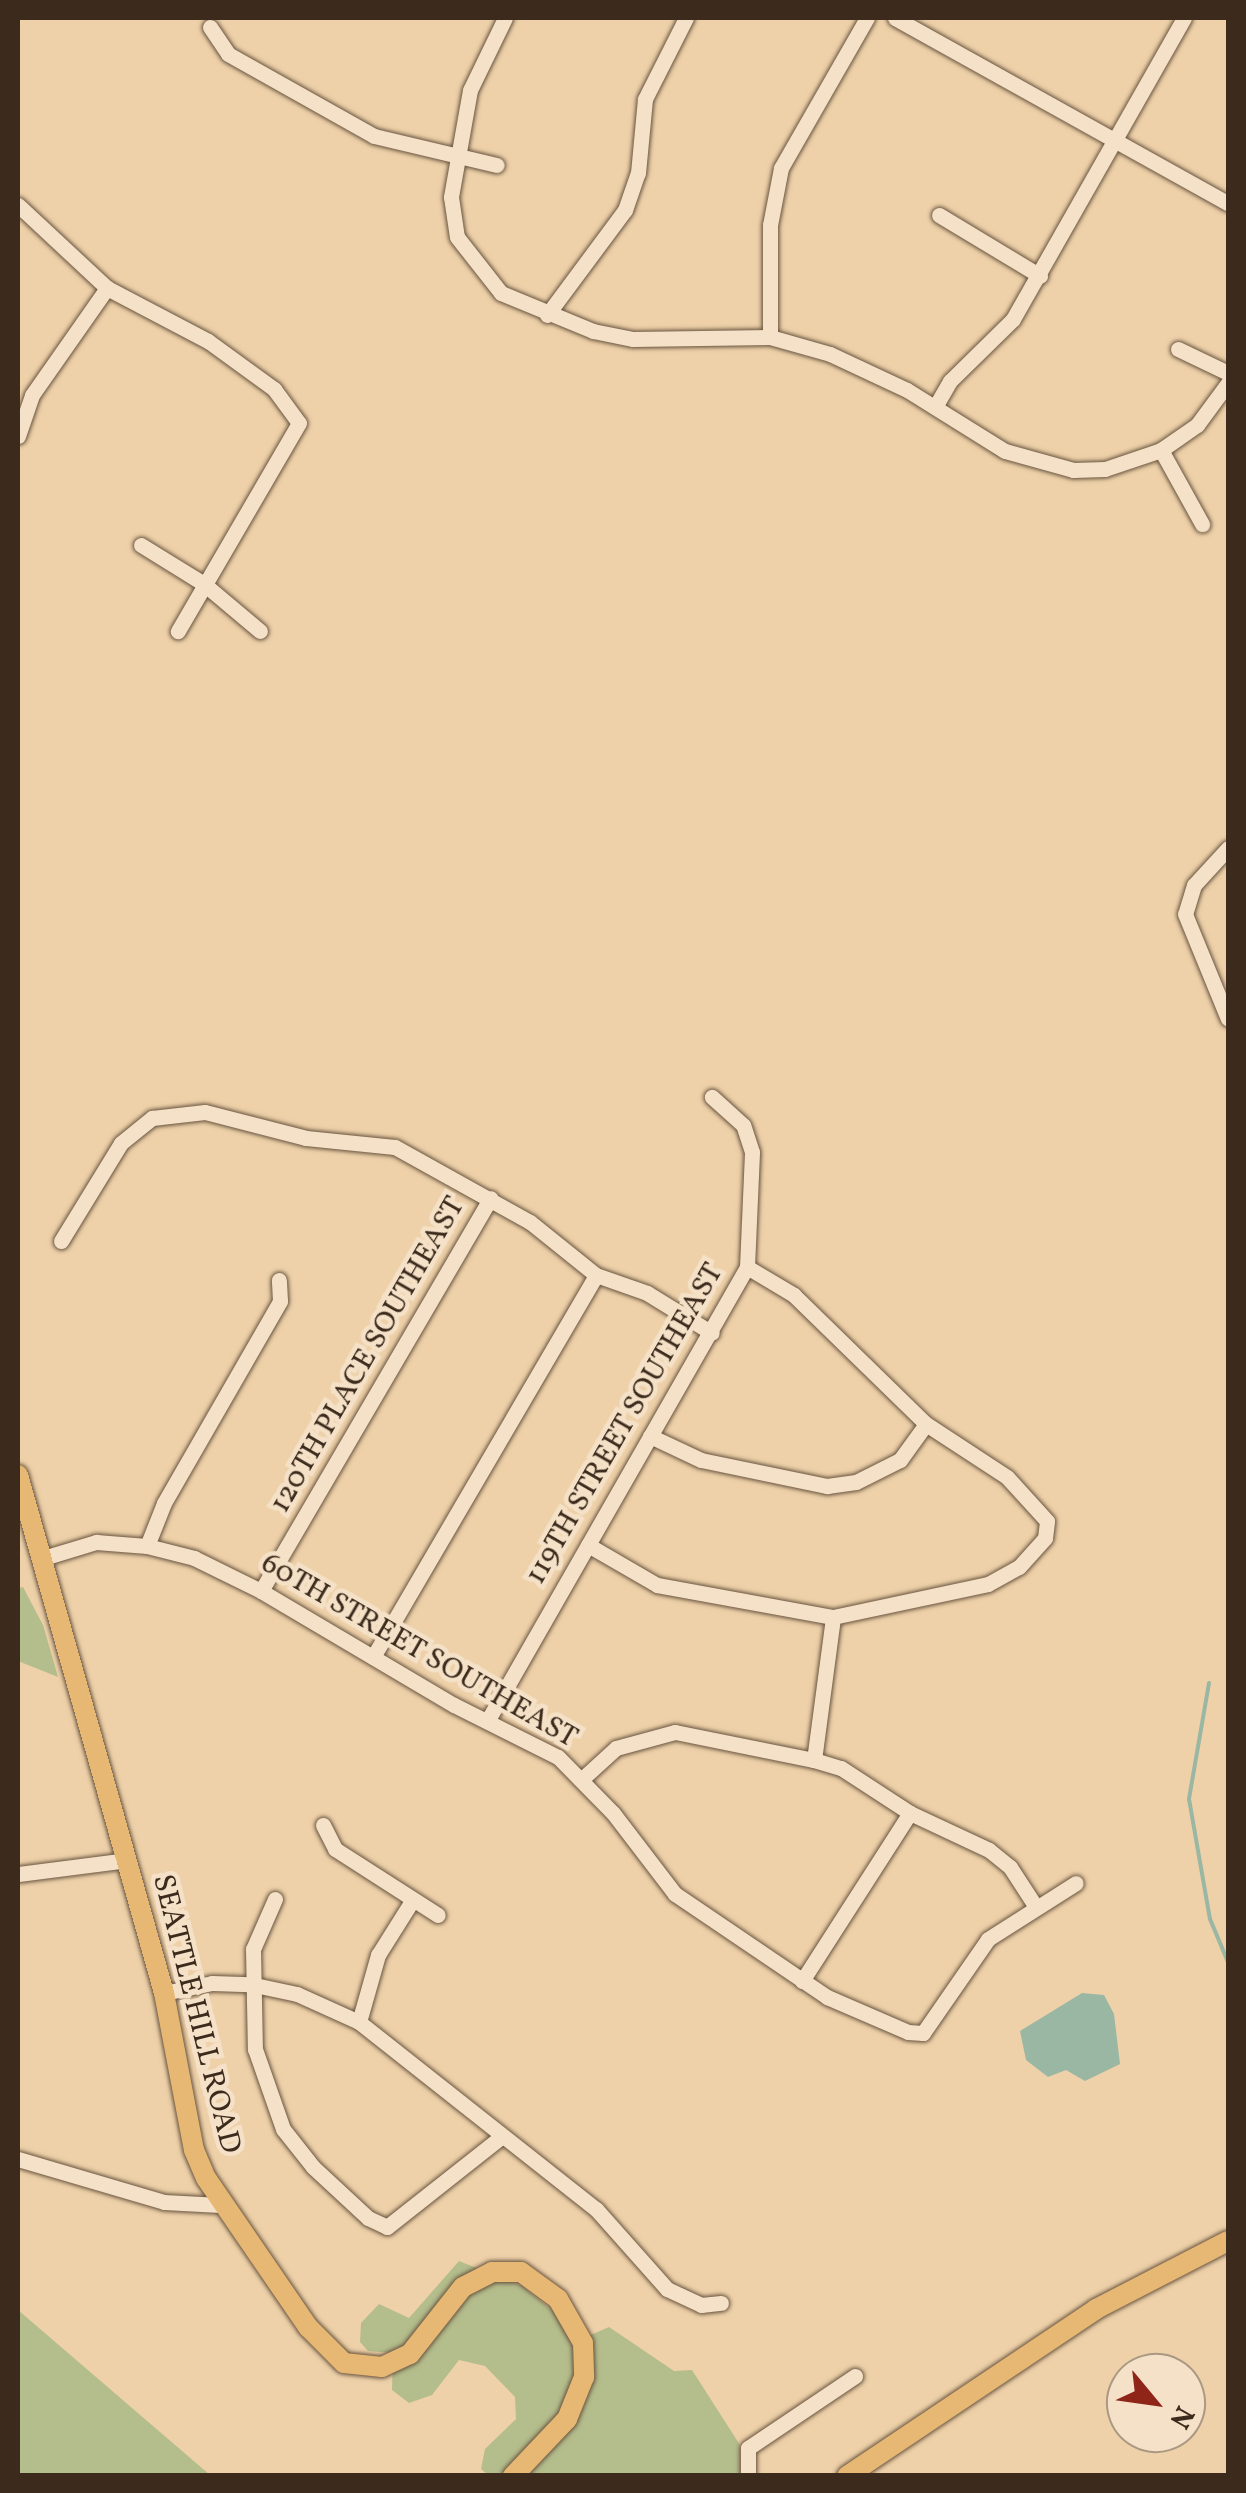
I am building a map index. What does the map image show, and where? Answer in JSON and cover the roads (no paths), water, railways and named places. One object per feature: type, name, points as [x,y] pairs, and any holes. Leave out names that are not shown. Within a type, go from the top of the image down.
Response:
[{"type":"main road","name":"SEATTLE HILL ROAD","points":[[18,1475],[164,1994],[194,2150],[220,2205],[324,2346],[356,2366],[382,2367],[410,2354],[476,2278],[508,2270],[544,2286],[583,2344],[584,2377],[567,2419],[513,2476]]},
{"type":"main road","points":[[847,2476],[1096,2309],[1228,2242]]},
{"type":"street","points":[[505,18],[470,90],[451,197],[456,237],[501,293],[547,314],[633,338],[770,337],[830,354],[935,407],[964,430],[1038,464],[1105,469],[1161,450],[1197,425],[1228,382]]},
{"type":"street","points":[[547,314],[625,210],[638,173],[645,99],[686,18]]},
{"type":"street","points":[[770,337],[770,225],[781,168],[867,18]]},
{"type":"street","points":[[896,18],[1228,204]]},
{"type":"street","points":[[935,407],[950,381],[1013,320],[1184,18]]},
{"type":"street","points":[[210,27],[228,54],[374,136],[497,164]]},
{"type":"street","points":[[18,206],[107,288],[208,341],[274,388],[299,423],[178,631]]},
{"type":"street","points":[[939,216],[1040,276]]},
{"type":"street","points":[[18,436],[32,396],[107,288]]},
{"type":"street","points":[[1178,349],[1228,373]]},
{"type":"street","points":[[1161,450],[1202,524]]},
{"type":"street","points":[[141,546],[204,584],[260,631]]},
{"type":"street","points":[[1228,848],[1194,885],[1185,914],[1228,1019]]},
{"type":"street","name":"119TH STREET SOUTHEAST","points":[[489,1718],[747,1267],[752,1152],[743,1125],[712,1097]]},
{"type":"street","points":[[61,1242],[121,1143],[152,1118],[205,1112],[306,1138],[395,1147],[491,1198],[596,1275],[646,1293],[712,1332]]},
{"type":"street","name":"120TH PLACE SOUTHEAST","points":[[261,1592],[491,1198]]},
{"type":"street","points":[[588,1545],[657,1585],[833,1617],[988,1584],[1020,1567],[1044,1538],[1046,1521],[991,1464],[926,1424],[794,1295],[747,1267]]},
{"type":"street","points":[[373,1657],[596,1275]]},
{"type":"street","points":[[147,1546],[164,1503],[280,1301],[280,1280]]},
{"type":"street","points":[[650,1436],[701,1460],[827,1486],[856,1482],[900,1460],[926,1424]]},
{"type":"street","name":"60TH STREET SOUTHEAST","points":[[40,1559],[96,1542],[147,1546],[194,1558],[261,1592],[454,1705],[489,1718],[558,1757],[582,1779],[674,1894],[802,1981],[923,2033],[966,1964],[1034,1904]]},
{"type":"street","points":[[814,1760],[833,1617]]},
{"type":"street","points":[[582,1779],[616,1748],[675,1732],[814,1760],[841,1768],[910,1813],[989,1850],[1010,1867],[1034,1904],[1076,1883]]},
{"type":"street","points":[[802,1981],[910,1813]]},
{"type":"street","points":[[323,1825],[336,1849],[438,1915]]},
{"type":"street","points":[[18,1874],[128,1860]]},
{"type":"street","points":[[275,1899],[254,1949],[250,1984],[255,2048],[283,2130],[368,2218],[388,2226],[403,2220],[500,2138]]},
{"type":"street","points":[[359,2022],[378,1956],[412,1900]]},
{"type":"street","points":[[164,1994],[212,1983],[250,1984],[297,1994],[359,2022],[500,2138],[596,2209],[666,2288],[701,2305],[721,2303]]},
{"type":"street","points":[[18,2160],[164,2202],[220,2205]]},
{"type":"street","points":[[748,2476],[748,2448],[855,2376]]},
{"type":"waterway","points":[[1209,1683],[1189,1799],[1210,1919],[1228,1962]]}]
